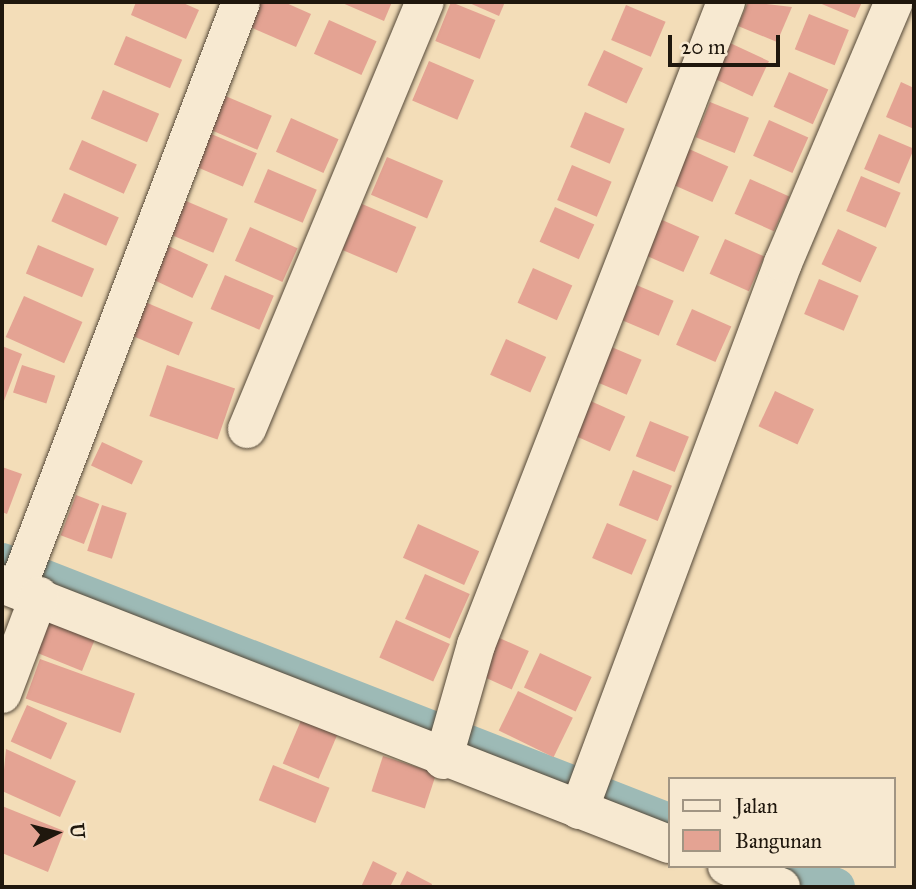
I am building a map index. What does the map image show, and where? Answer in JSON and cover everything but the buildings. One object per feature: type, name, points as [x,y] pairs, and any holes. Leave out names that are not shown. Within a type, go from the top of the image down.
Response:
[{"type":"street","points":[[2,694],[19,590],[241,2]]},
{"type":"street","points":[[247,429],[425,2]]},
{"type":"street","points":[[450,742],[476,645],[513,544],[726,2]]},
{"type":"street","points":[[579,810],[783,263],[894,2]]},
{"type":"street","points":[[19,590],[450,742],[579,810],[668,844]]},
{"type":"street","points":[[732,868],[781,887]]},
{"type":"waterway","points":[[2,562],[668,822]]},
{"type":"waterway","points":[[787,868],[836,887]]}]
